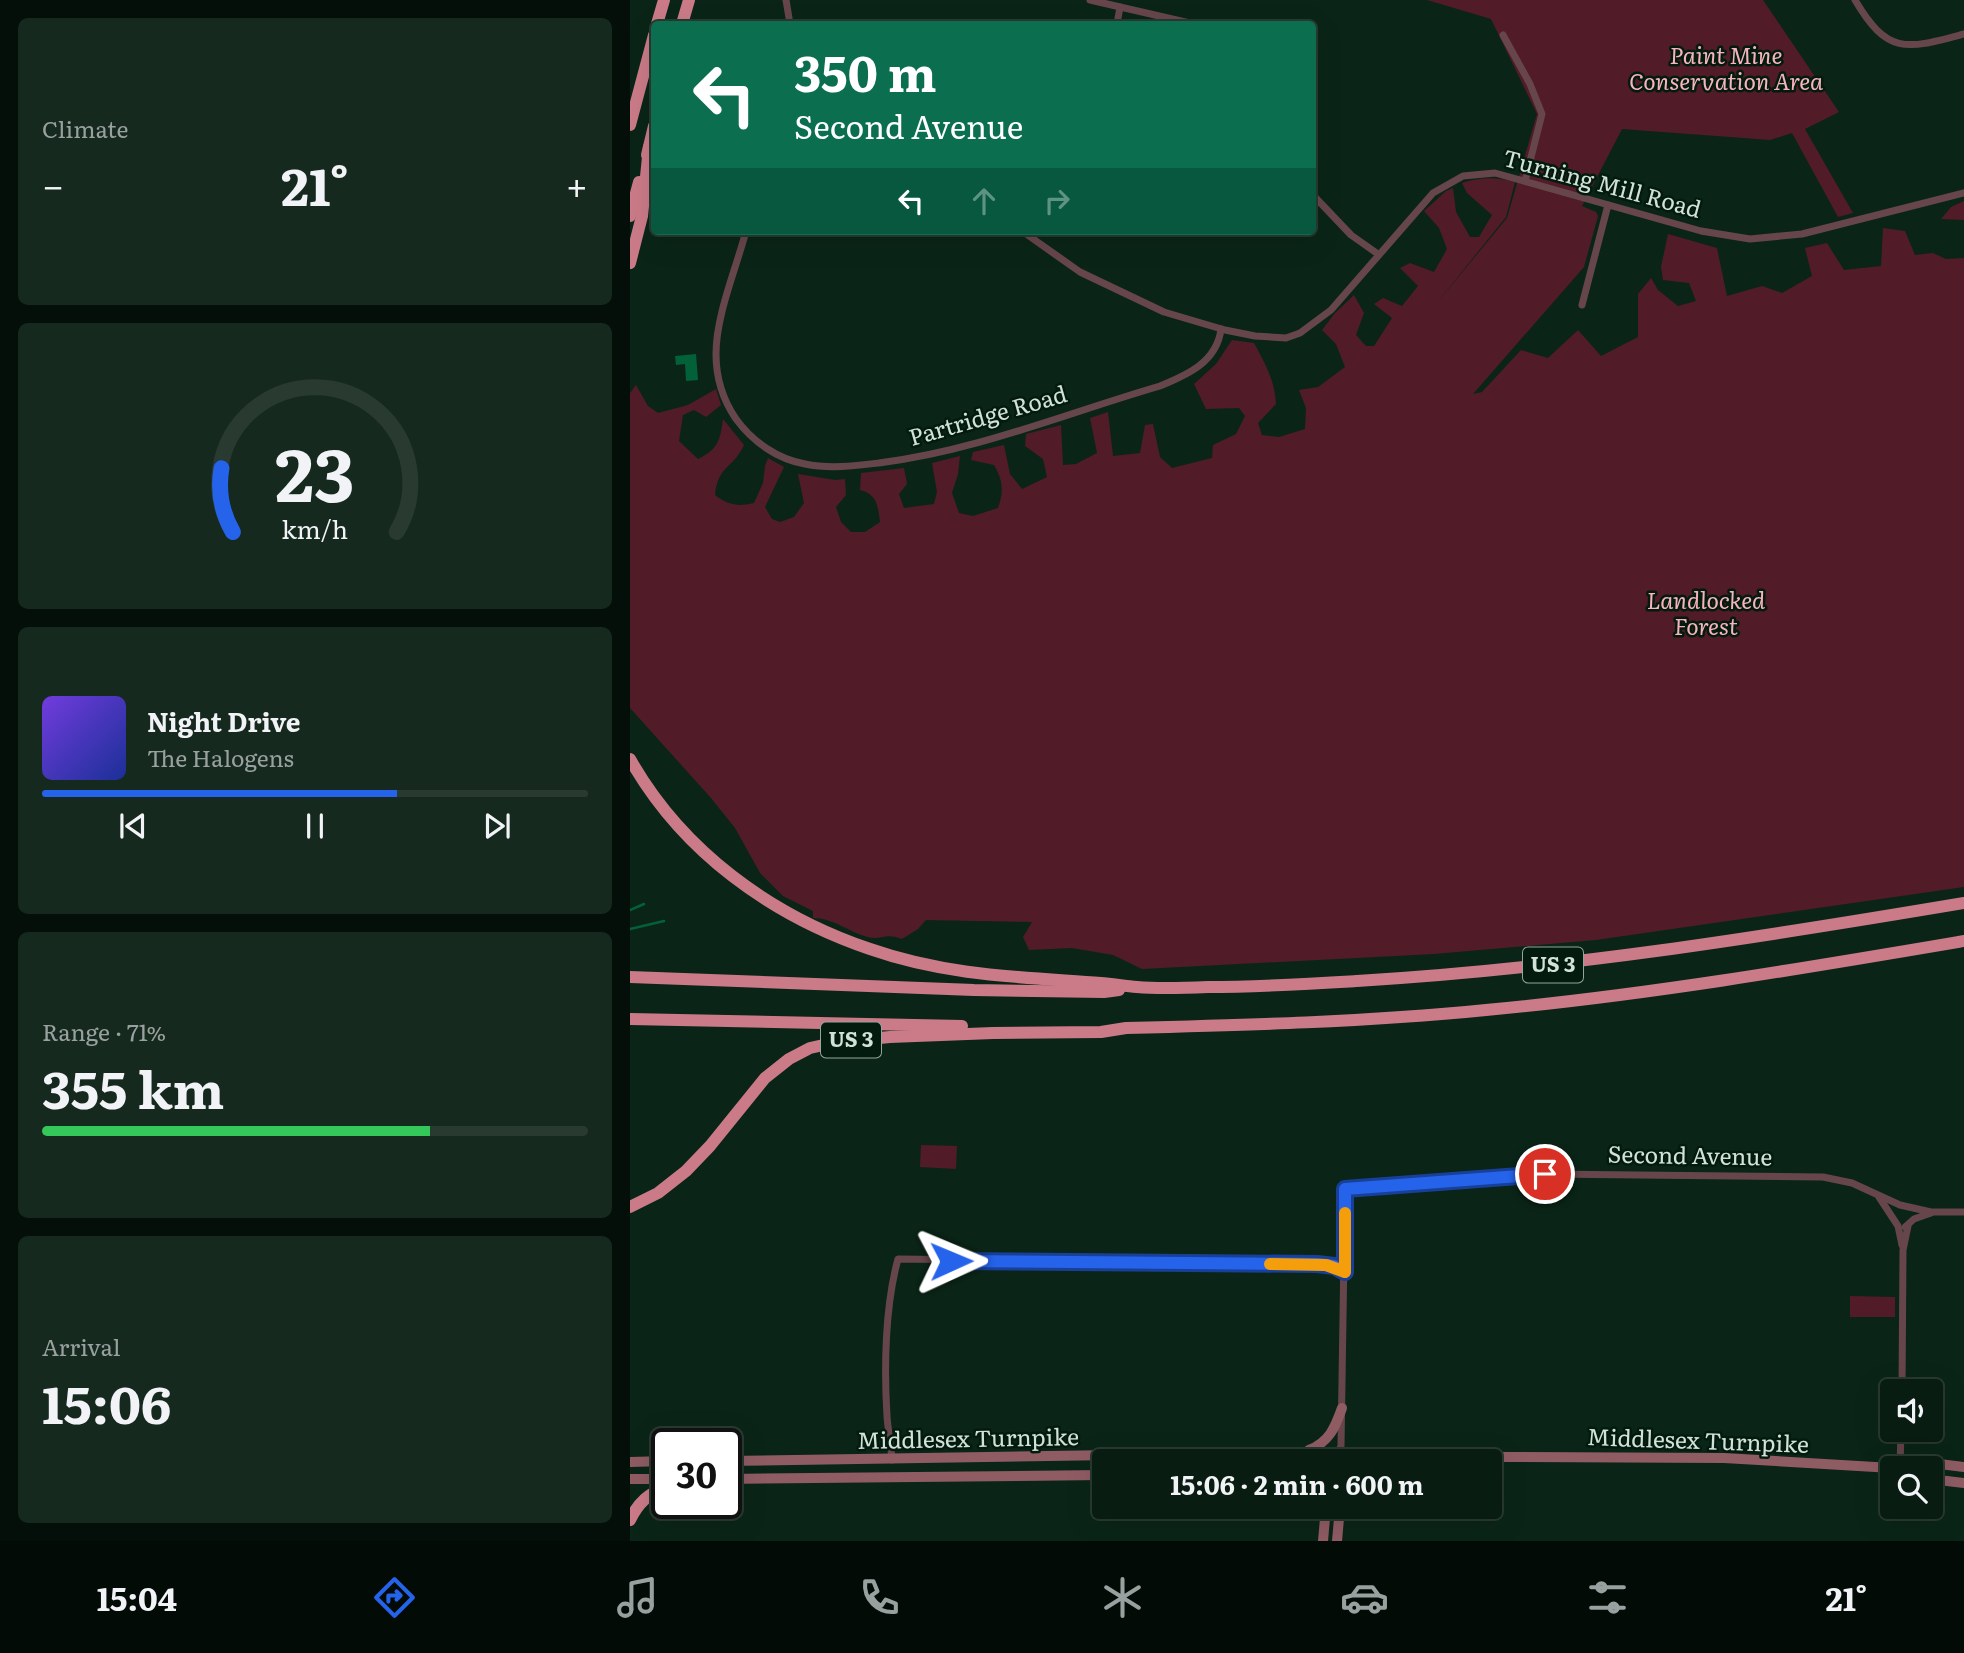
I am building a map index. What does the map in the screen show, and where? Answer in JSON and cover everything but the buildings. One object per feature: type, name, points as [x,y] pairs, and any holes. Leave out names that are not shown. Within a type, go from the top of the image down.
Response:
[{"type":"highway","points":[[658,21],[664,0]]},
{"type":"highway","points":[[683,21],[688,0]]},
{"type":"highway","points":[[630,125],[651,47]]},
{"type":"highway","points":[[630,216],[651,139]]},
{"type":"highway","points":[[630,263],[642,216],[649,147]]},
{"type":"highway","points":[[630,759],[668,815],[715,863],[771,903],[832,934],[896,958],[957,972],[1138,988]]},
{"type":"highway","name":"US 3","points":[[630,977],[1104,992],[1138,988],[1330,983],[1548,966],[1711,945],[1964,903]]},
{"type":"highway","name":"US 3","points":[[630,1207],[663,1189],[692,1166],[765,1078],[789,1059],[810,1048],[836,1042],[977,1033],[1101,1032],[1126,1028],[1317,1022],[1523,1007],[1700,985],[1964,941]]},
{"type":"highway","points":[[630,1019],[1126,1028]]},
{"type":"highway","points":[[630,1520],[641,1503],[651,1495]]},
{"type":"main road","points":[[1312,1449],[1326,1441],[1342,1408]]},
{"type":"main road","name":"Middlesex Turnpike","points":[[742,1461],[1092,1456]]},
{"type":"main road","name":"Middlesex Turnpike","points":[[1503,1457],[1724,1458],[1880,1467]]},
{"type":"main road","points":[[878,1478],[892,1460]]},
{"type":"main road","points":[[630,1462],[651,1461]]},
{"type":"main road","points":[[1943,1465],[1964,1468]]},
{"type":"main road","name":"Middlesex Turnpike","points":[[742,1479],[1092,1475]]},
{"type":"main road","points":[[630,1479],[651,1479]]},
{"type":"main road","points":[[1943,1481],[1964,1483]]},
{"type":"main road","points":[[1323,1541],[1325,1519]]},
{"type":"main road","points":[[1337,1541],[1339,1519]]},
{"type":"street","points":[[786,0],[790,21]]},
{"type":"street","points":[[1090,0],[1182,21]]},
{"type":"street","points":[[1855,0],[1871,25],[1892,43],[1919,45],[1964,34]]},
{"type":"street","points":[[1117,21],[1119,7]]},
{"type":"street","points":[[1503,35],[1530,84],[1542,114],[1525,181]]},
{"type":"street","name":"Turning Mill Road","points":[[1027,235],[1103,285],[1164,312],[1221,329],[1286,338],[1300,333],[1331,310],[1433,193],[1450,182],[1482,173],[1495,173],[1716,235],[1768,239],[1830,228],[1964,192]]},
{"type":"street","points":[[1316,198],[1351,235],[1378,254]]},
{"type":"street","points":[[1582,305],[1608,205]]},
{"type":"street","name":"Partridge Road","points":[[745,235],[719,325],[716,352],[719,381],[730,410],[750,435],[779,456],[803,464],[838,467],[934,454],[1160,386],[1182,377],[1206,361],[1217,344],[1221,329]]},
{"type":"street","name":"Second Avenue","points":[[1340,1449],[1345,1189],[1569,1174],[1823,1177],[1852,1183],[1900,1205]]},
{"type":"street","points":[[1877,1194],[1898,1226],[1903,1250],[1902,1379]]},
{"type":"street","points":[[1892,1216],[1900,1205],[1931,1212],[1964,1212]]},
{"type":"street","points":[[1903,1250],[1911,1223],[1911,1208]]},
{"type":"street","points":[[1898,1226],[1911,1223],[1931,1212]]},
{"type":"street","points":[[892,1460],[886,1386],[888,1332],[898,1259],[1317,1264],[1334,1266],[1345,1272]]},
{"type":"green space","name":"Landlocked Forest","points":[[1427,0],[1763,0],[1839,112],[1805,129],[1853,213],[1838,217],[1792,133],[1770,140],[1622,129],[1582,206],[1596,212],[1598,216],[1584,267],[1473,394],[1482,392],[1521,350],[1548,358],[1578,330],[1601,356],[1638,337],[1638,294],[1651,278],[1658,290],[1678,306],[1696,301],[1689,283],[1663,280],[1661,267],[1668,234],[1717,248],[1727,296],[1762,286],[1782,293],[1812,276],[1805,248],[1827,243],[1844,270],[1881,266],[1883,228],[1905,231],[1915,255],[1933,253],[1946,259],[1964,258],[1964,887],[1596,940],[1434,954],[1142,969],[1113,955],[1072,948],[1029,950],[1023,937],[1032,922],[926,920],[902,939],[891,936],[868,937],[827,920],[813,918],[813,911],[783,896],[760,873],[735,828],[630,708],[630,393],[636,385],[648,406],[658,413],[688,405],[716,389],[721,405],[706,417],[694,410],[683,415],[679,441],[698,459],[717,444],[723,419],[744,445],[719,478],[715,495],[733,504],[754,503],[763,483],[768,458],[784,467],[765,507],[772,519],[780,522],[794,517],[804,503],[798,474],[845,479],[846,495],[836,507],[841,522],[851,532],[865,532],[880,522],[873,498],[860,490],[861,473],[904,468],[907,484],[899,494],[904,508],[934,504],[937,492],[932,463],[960,456],[952,493],[959,513],[973,516],[998,508],[1002,491],[994,465],[971,460],[973,452],[1004,445],[1010,474],[1022,489],[1047,477],[1043,459],[1025,446],[1026,434],[1061,425],[1063,465],[1076,464],[1097,453],[1090,418],[1108,412],[1113,456],[1140,453],[1145,425],[1153,424],[1160,457],[1172,468],[1212,458],[1213,445],[1236,434],[1245,416],[1239,408],[1206,409],[1194,384],[1216,364],[1232,340],[1254,343],[1272,380],[1276,404],[1258,423],[1262,435],[1279,437],[1305,429],[1306,408],[1299,390],[1318,387],[1345,367],[1336,344],[1322,330],[1354,295],[1364,313],[1356,335],[1366,346],[1374,346],[1392,318],[1374,304],[1383,298],[1402,306],[1418,286],[1400,268],[1410,263],[1434,272],[1447,249],[1439,228],[1424,211],[1453,188],[1456,212],[1470,237],[1479,237],[1492,215],[1467,193],[1462,183],[1489,178],[1515,182],[1506,217],[1436,304],[1507,218],[1537,114],[1491,19]]},
{"type":"green space","points":[[1964,201],[1964,220],[1941,219],[1951,207]]},
{"type":"green space","points":[[921,1145],[957,1146],[956,1169],[920,1167]]},
{"type":"green space","points":[[1850,1296],[1895,1297],[1895,1317],[1850,1317]]},
{"type":"shaded area","points":[[696,354],[698,380],[686,381],[685,364],[676,365],[675,356]]},
{"type":"waterway","points":[[630,910],[644,904]]},
{"type":"waterway","points":[[630,929],[664,921]]},
{"type":"slow traffic","points":[[1270,1264],[1326,1265],[1345,1272],[1345,1213]]},
{"type":"route","points":[[951,1261],[1317,1264],[1334,1266],[1345,1272],[1345,1189],[1545,1174]]},
{"type":"park label","name":"Paint Mine Conservation Area","points":[[1726,69]]}]
